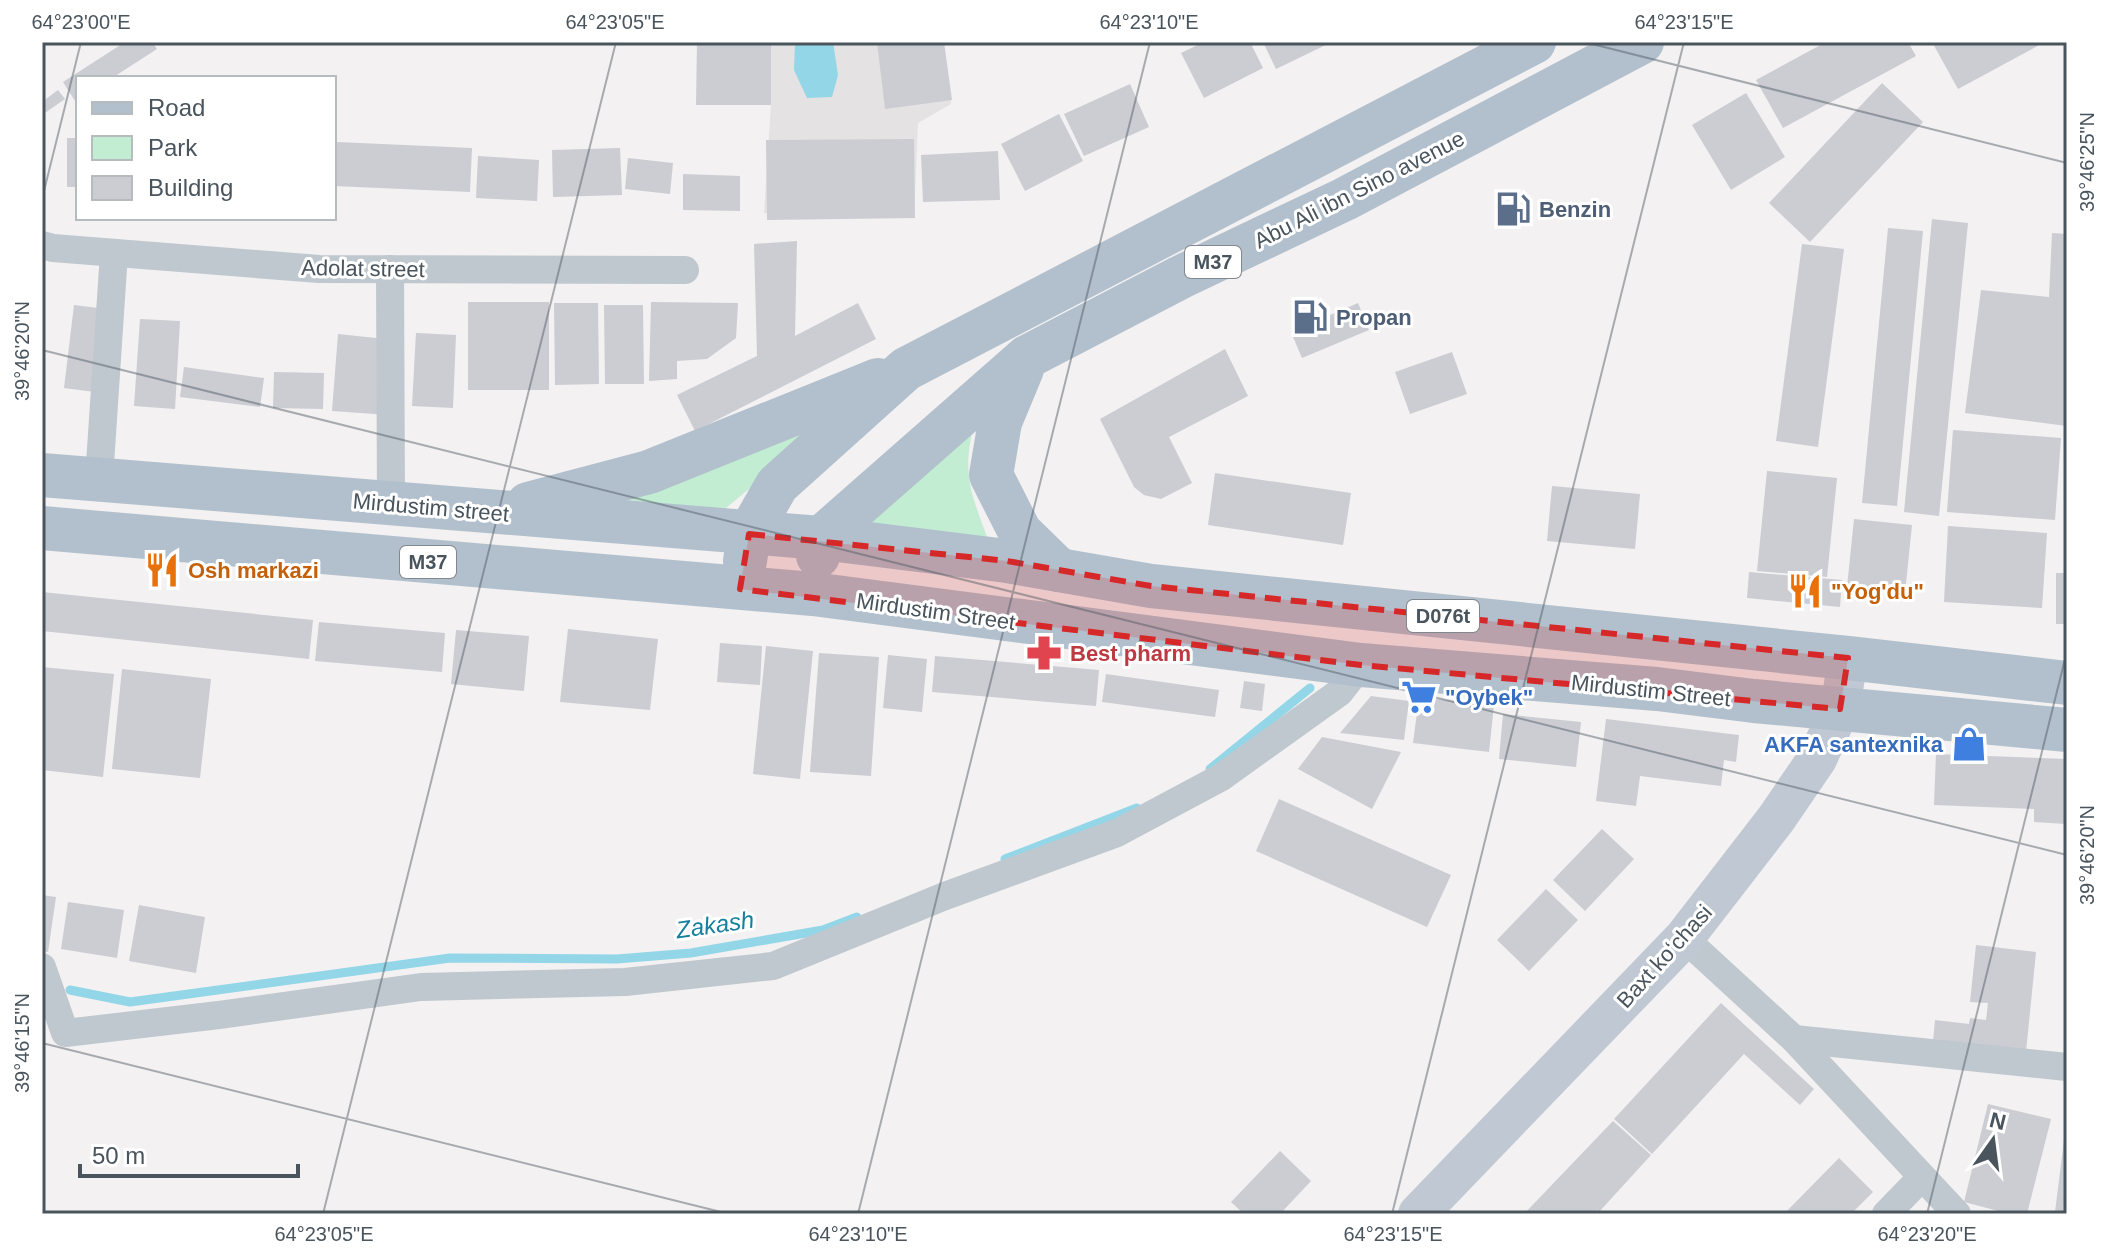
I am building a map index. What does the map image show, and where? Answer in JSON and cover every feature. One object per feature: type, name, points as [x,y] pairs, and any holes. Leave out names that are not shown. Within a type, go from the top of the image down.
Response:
[{"type":"main road","name":"M37","points":[[498,513],[649,472],[906,369],[1534,42]]},
{"type":"main road","name":"Abu Ali ibn Sino avenue","points":[[821,538],[1027,357],[1181,277],[1345,199],[1642,42]]},
{"type":"main road","points":[[1027,357],[1000,422],[991,475],[1020,532],[1059,570]]},
{"type":"main road","name":"M37","points":[[740,589],[749,534],[777,485],[906,369]]},
{"type":"main road","name":"Mirdustim street","points":[[42,475],[821,538]]},
{"type":"main road","name":"Mirdustim Street","points":[[42,528],[813,594],[1361,665],[1657,689],[2067,730]]},
{"type":"main road","points":[[813,594],[821,538]]},
{"type":"main road","name":"D076t","points":[[821,538],[1059,570],[1151,586],[2067,683]]},
{"type":"main road","name":"Baxt koʻchasi","points":[[1418,1214],[1684,938],[1817,759],[1840,709],[1848,658]]},
{"type":"street","name":"Adolat street","points":[[42,245],[319,269],[685,270]]},
{"type":"street","points":[[99,479],[114,253]]},
{"type":"street","points":[[390,269],[391,504]]},
{"type":"street","points":[[42,967],[65,1033],[421,987],[625,982],[773,966],[945,896],[1117,833],[1220,778],[1340,692],[1361,665]]},
{"type":"street","points":[[1684,938],[1794,1039],[1957,1214]]},
{"type":"street","points":[[1794,1039],[2067,1067]]},
{"type":"street","points":[[1886,1214],[1921,1178]]},
{"type":"highlighted area","points":[[749,534],[1007,561],[1151,586],[1848,658],[1840,709],[1361,665],[740,589]]},
{"type":"shaded area","points":[[771,42],[942,42],[951,104],[918,123],[914,215],[764,213],[771,105]]},
{"type":"green space","points":[[847,408],[720,513],[622,499]]},
{"type":"green space","points":[[973,429],[969,475],[974,501],[990,545],[874,530],[867,508]]},
{"type":"water","points":[[833,42],[838,75],[832,97],[807,98],[794,70],[795,44]]},
{"type":"building","points":[[125,42],[152,42],[157,49],[115,76],[76,76],[76,101],[63,82]]},
{"type":"building","points":[[697,42],[771,42],[771,105],[696,105]]},
{"type":"building","points":[[877,42],[944,42],[952,100],[885,109]]},
{"type":"building","points":[[1204,42],[1250,42],[1263,68],[1204,98],[1181,53]]},
{"type":"building","points":[[1263,42],[1332,42],[1276,69]]},
{"type":"building","points":[[1826,42],[1908,42],[1916,56],[1783,128],[1756,80]]},
{"type":"building","points":[[1932,42],[2045,42],[1958,89]]},
{"type":"building","points":[[1882,83],[1923,122],[1810,242],[1769,203]]},
{"type":"building","points":[[1130,84],[1149,127],[1084,156],[1064,114]]},
{"type":"building","points":[[58,90],[65,99],[42,115],[42,102]]},
{"type":"building","points":[[1746,93],[1785,157],[1731,190],[1692,125]]},
{"type":"building","points":[[1059,114],[1083,161],[1025,191],[1001,144]]},
{"type":"building","points":[[67,138],[76,138],[76,187],[67,187]]},
{"type":"building","points":[[914,139],[915,218],[767,220],[766,140]]},
{"type":"building","points":[[337,142],[472,148],[470,192],[336,186]]},
{"type":"building","points":[[620,148],[622,195],[553,197],[552,150]]},
{"type":"building","points":[[998,151],[1000,200],[923,202],[921,155]]},
{"type":"building","points":[[478,156],[539,160],[537,201],[476,198]]},
{"type":"building","points":[[628,158],[673,163],[670,194],[625,189]]},
{"type":"building","points":[[683,174],[740,176],[740,211],[683,210]]},
{"type":"building","points":[[1932,219],[1968,223],[1939,516],[1904,512]]},
{"type":"building","points":[[1888,228],[1923,231],[1897,506],[1862,503]]},
{"type":"building","points":[[2052,233],[2067,234],[2067,426],[1965,413],[1981,290],[2049,297]]},
{"type":"building","points":[[797,241],[795,336],[858,303],[876,339],[695,431],[677,395],[757,356],[754,244]]},
{"type":"building","points":[[1802,244],[1844,249],[1818,447],[1776,441]]},
{"type":"building","points":[[468,302],[549,302],[549,390],[468,390]]},
{"type":"building","points":[[651,302],[738,303],[736,338],[707,359],[677,361],[677,379],[649,381]]},
{"type":"building","points":[[554,303],[598,303],[599,384],[555,385]]},
{"type":"building","points":[[1358,303],[1369,330],[1302,358],[1291,332]]},
{"type":"building","points":[[74,305],[106,309],[95,392],[64,388]]},
{"type":"building","points":[[604,305],[643,305],[644,384],[605,384]]},
{"type":"building","points":[[140,319],[180,321],[175,409],[134,406]]},
{"type":"building","points":[[416,333],[456,335],[453,408],[412,406]]},
{"type":"building","points":[[338,334],[395,340],[389,415],[332,411]]},
{"type":"building","points":[[1225,349],[1248,396],[1169,437],[1192,483],[1161,499],[1144,495],[1134,487],[1100,419]]},
{"type":"building","points":[[1452,352],[1467,394],[1410,414],[1395,372]]},
{"type":"building","points":[[184,367],[264,378],[260,407],[180,397]]},
{"type":"building","points":[[274,372],[324,373],[323,409],[273,408]]},
{"type":"building","points":[[1953,430],[2061,438],[2055,520],[1947,512]]},
{"type":"building","points":[[1767,471],[1837,478],[1827,577],[1757,571]]},
{"type":"building","points":[[1215,473],[1351,493],[1343,545],[1208,525]]},
{"type":"building","points":[[1552,486],[1640,494],[1635,549],[1547,541]]},
{"type":"building","points":[[1854,519],[1912,525],[1905,593],[1847,587]]},
{"type":"building","points":[[1948,526],[2047,533],[2042,608],[1944,602]]},
{"type":"building","points":[[1749,572],[1842,580],[1840,607],[1747,598]]},
{"type":"building","points":[[2056,573],[2067,573],[2067,624],[2056,624]]},
{"type":"building","points":[[42,592],[313,620],[309,659],[42,631]]},
{"type":"building","points":[[319,622],[445,633],[442,672],[315,661]]},
{"type":"building","points":[[568,629],[658,639],[650,710],[560,702]]},
{"type":"building","points":[[456,630],[529,636],[524,691],[451,684]]},
{"type":"building","points":[[720,643],[762,646],[760,685],[717,682]]},
{"type":"building","points":[[766,646],[813,651],[800,779],[753,774]]},
{"type":"building","points":[[819,653],[879,657],[871,776],[810,772]]},
{"type":"building","points":[[888,655],[927,659],[922,712],[883,708]]},
{"type":"building","points":[[935,656],[1099,670],[1096,706],[932,692]]},
{"type":"building","points":[[42,667],[114,674],[103,777],[42,770]]},
{"type":"building","points":[[122,669],[211,679],[200,778],[112,769]]},
{"type":"building","points":[[1106,674],[1219,690],[1215,717],[1102,702]]},
{"type":"building","points":[[1244,681],[1265,684],[1262,711],[1240,708]]},
{"type":"building","points":[[1371,696],[1409,701],[1404,740],[1340,733]]},
{"type":"building","points":[[1419,697],[1494,705],[1489,752],[1413,743]]},
{"type":"building","points":[[1503,714],[1581,722],[1576,767],[1499,759]]},
{"type":"building","points":[[1606,719],[1739,735],[1736,762],[1724,760],[1721,786],[1640,776],[1636,806],[1596,801]]},
{"type":"building","points":[[1322,737],[1401,752],[1372,809],[1298,769]]},
{"type":"building","points":[[1936,754],[2067,759],[2066,824],[2034,822],[2034,809],[1934,805]]},
{"type":"building","points":[[1279,799],[1451,875],[1427,927],[1256,851]]},
{"type":"building","points":[[1602,829],[1634,859],[1585,911],[1553,880]]},
{"type":"building","points":[[1546,889],[1578,920],[1529,971],[1497,940]]},
{"type":"building","points":[[42,895],[56,897],[48,952],[42,951]]},
{"type":"building","points":[[68,902],[124,910],[117,958],[61,949]]},
{"type":"building","points":[[139,905],[205,917],[196,973],[129,961]]},
{"type":"building","points":[[1976,945],[2036,952],[2026,1052],[1933,1042],[1935,1020],[1969,1024],[1970,1018],[1986,1020],[1988,1003],[1970,1002]]},
{"type":"building","points":[[1721,1003],[1814,1089],[1800,1105],[1744,1054],[1652,1154],[1614,1119]]},
{"type":"building","points":[[1988,1104],[2051,1119],[2027,1214],[2010,1214],[1964,1202]]},
{"type":"building","points":[[1613,1121],[1651,1155],[1599,1212],[1524,1214]]},
{"type":"building","points":[[2067,1132],[2067,1214],[2055,1212]]},
{"type":"building","points":[[1280,1151],[1311,1181],[1280,1214],[1244,1214],[1231,1202]]},
{"type":"building","points":[[1839,1158],[1873,1192],[1851,1214],[1784,1214]]},
{"type":"waterway","name":"Zakash","points":[[1210,769],[1310,688]]},
{"type":"waterway","name":"Zakash","points":[[1005,859],[1137,808]]},
{"type":"waterway","name":"Zakash","points":[[70,990],[130,1002],[450,958],[617,959],[691,953],[823,930],[857,917]]},
{"type":"place","name":"Benzin","points":[[1513,209]]},
{"type":"place","name":"Propan","points":[[1310,317]]},
{"type":"place","name":"Osh markazi","points":[[162,570]]},
{"type":"place","name":"\"Yog'du\"","points":[[1805,591]]},
{"type":"place","name":"Best pharm","points":[[1044,653]]},
{"type":"place","name":"\"Oybek\"","points":[[1419,697]]},
{"type":"place","name":"AKFA santexnika","points":[[1969,744]]}]
